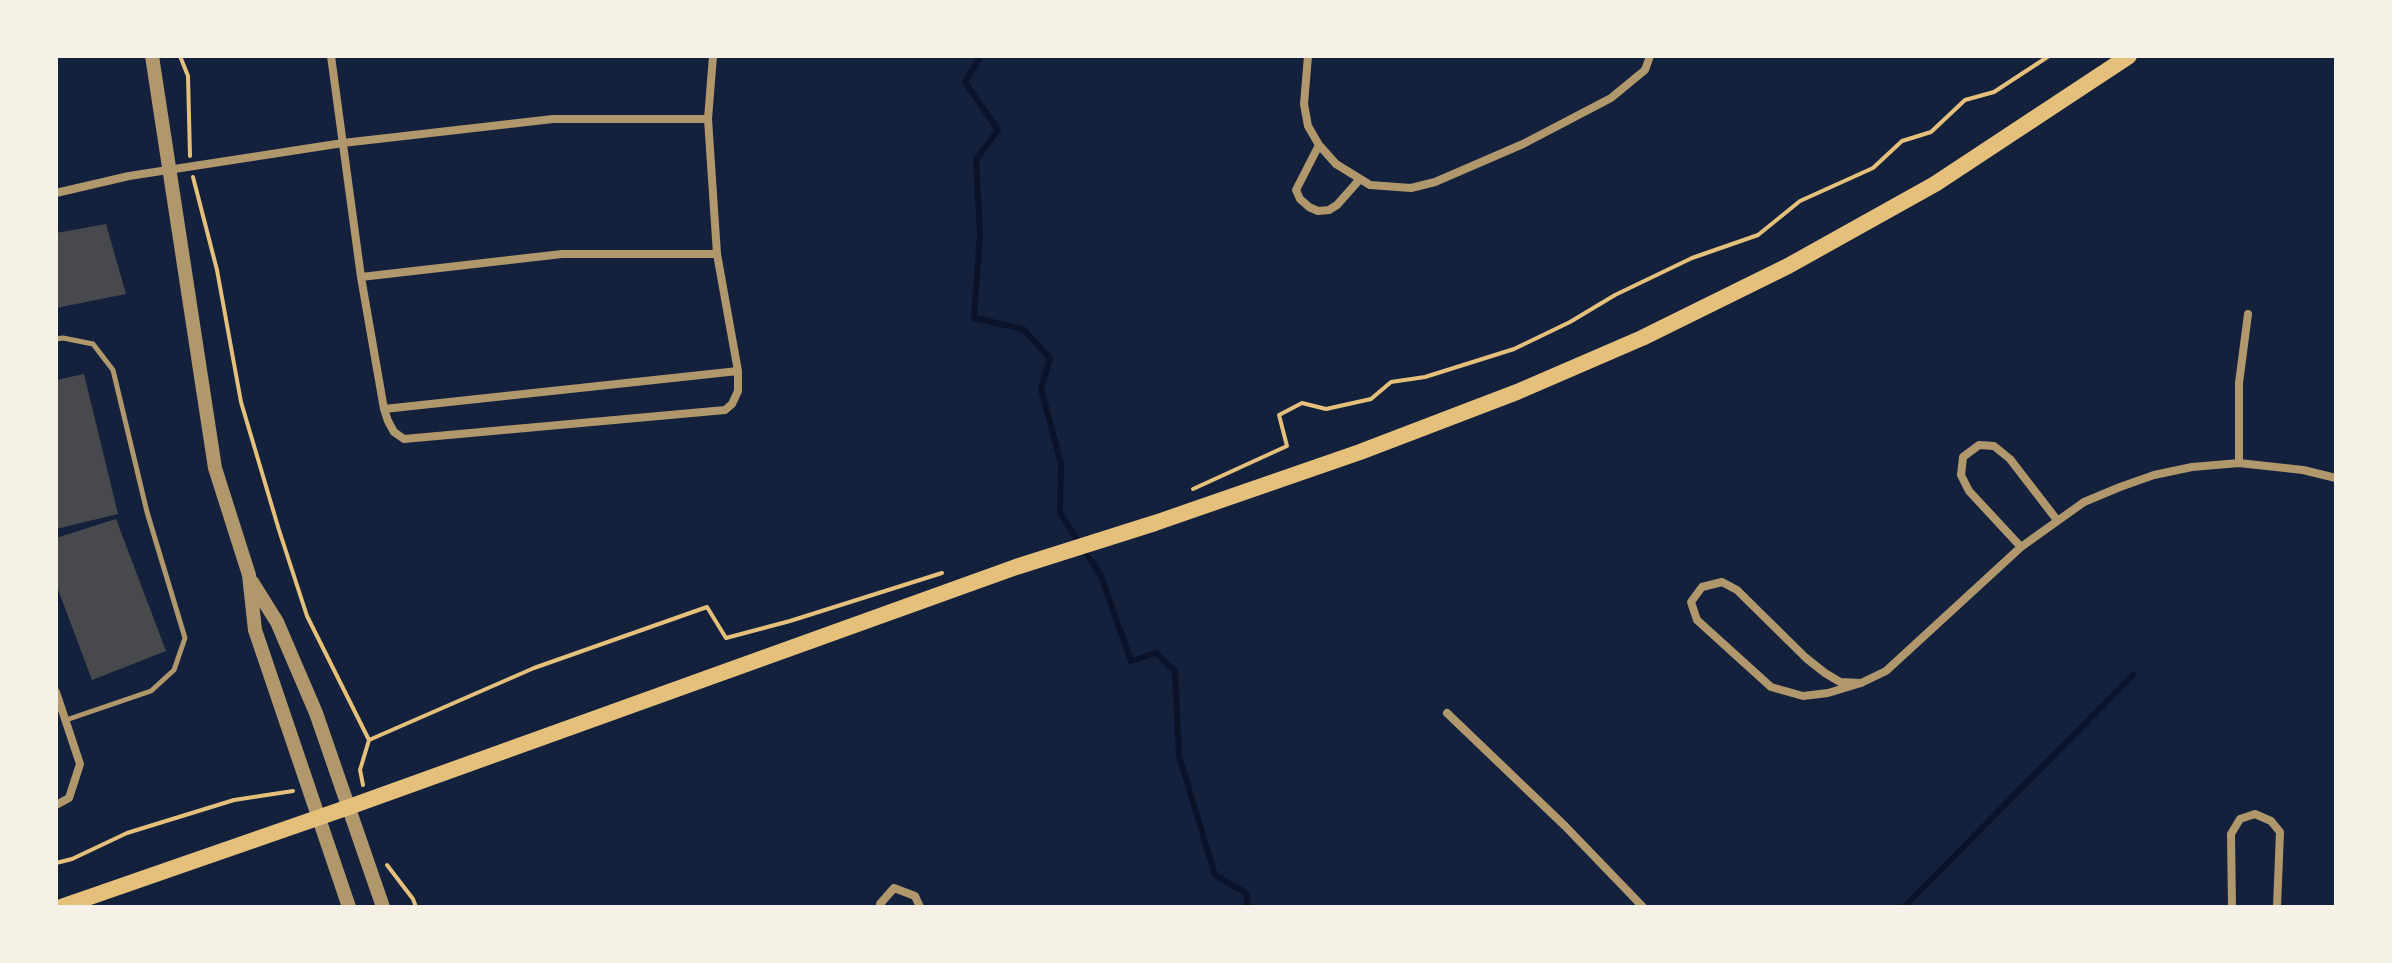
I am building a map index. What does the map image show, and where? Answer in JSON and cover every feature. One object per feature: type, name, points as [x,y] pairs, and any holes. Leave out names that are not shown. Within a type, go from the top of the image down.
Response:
[{"type":"main road","points":[[61,907],[1016,567],[1360,452],[1517,392],[1642,338],[1788,266],[1935,184],[2129,56]]},
{"type":"street","points":[[152,56],[215,468],[249,575],[255,630],[349,907]]},
{"type":"street","points":[[331,56],[361,277],[384,409],[394,432],[404,439],[725,410],[732,404],[738,391],[738,371],[717,254],[708,119],[713,56]]},
{"type":"street","points":[[1308,56],[1304,104],[1308,126],[1319,145],[1336,164],[1370,185],[1411,188],[1435,182],[1523,144],[1611,98],[1645,70],[1650,56]]},
{"type":"street","points":[[56,193],[129,176],[343,143],[553,119],[708,119]]},
{"type":"street","points":[[1319,145],[1296,190],[1309,207],[1318,211],[1329,210],[1360,179]]},
{"type":"street","points":[[361,277],[562,254],[717,254]]},
{"type":"street","points":[[2239,463],[2239,383],[2248,314]]},
{"type":"street","points":[[384,409],[738,371]]},
{"type":"street","points":[[2021,547],[1969,491],[1961,475],[1963,457],[1979,445],[1994,446],[2010,459],[2057,520]]},
{"type":"street","points":[[1861,683],[1840,682],[1825,673],[1737,590],[1722,582],[1702,587],[1691,602],[1697,620],[1771,687],[1803,696],[1828,693],[1861,683],[1886,671],[2021,547],[2084,502],[2154,475],[2192,467],[2239,463],[2303,470],[2336,478]]},
{"type":"street","points":[[249,575],[277,622],[316,713],[338,776],[357,804],[383,907]]},
{"type":"street","points":[[56,692],[80,764],[69,798],[56,805]]},
{"type":"street","points":[[1447,713],[1565,826],[1643,907]]},
{"type":"street","points":[[2232,907],[2231,834],[2240,819],[2255,814],[2271,821],[2280,832],[2277,907]]},
{"type":"street","points":[[880,907],[894,888],[915,896],[920,907]]},
{"type":"lane","points":[[56,339],[93,344],[113,370],[147,512],[185,638],[174,670],[151,691],[66,720]]},
{"type":"path","points":[[180,56],[188,76],[191,167],[217,270],[241,402],[307,616],[369,740],[360,770],[357,804]]},
{"type":"path","points":[[1189,491],[1287,446],[1279,415],[1302,403],[1326,409],[1371,399],[1391,382],[1425,377],[1514,349],[1692,258],[1758,235],[1800,201],[1873,168],[1902,141],[1931,132],[1965,100],[1994,92],[2049,56]]},
{"type":"path","points":[[369,740],[534,668],[707,607],[726,638],[951,571]]},
{"type":"path","points":[[338,776],[360,770]]},
{"type":"path","points":[[56,863],[72,859],[127,833],[234,800],[290,792],[307,786]]},
{"type":"path","points":[[380,856],[416,907]]},
{"type":"building","points":[[106,224],[126,294],[56,308],[56,233]]},
{"type":"building","points":[[84,374],[118,514],[56,529],[56,380]]},
{"type":"building","points":[[116,519],[166,651],[92,680],[56,584],[56,538]]},
{"type":"waterway","points":[[981,56],[965,82],[998,130],[976,160],[980,234],[974,318],[1023,329],[1050,358],[1041,389],[1061,463],[1060,513],[1101,576],[1131,661],[1156,653],[1175,671],[1179,756],[1215,875],[1246,893],[1248,907]]},
{"type":"waterway","points":[[1904,907],[2133,675]]}]
